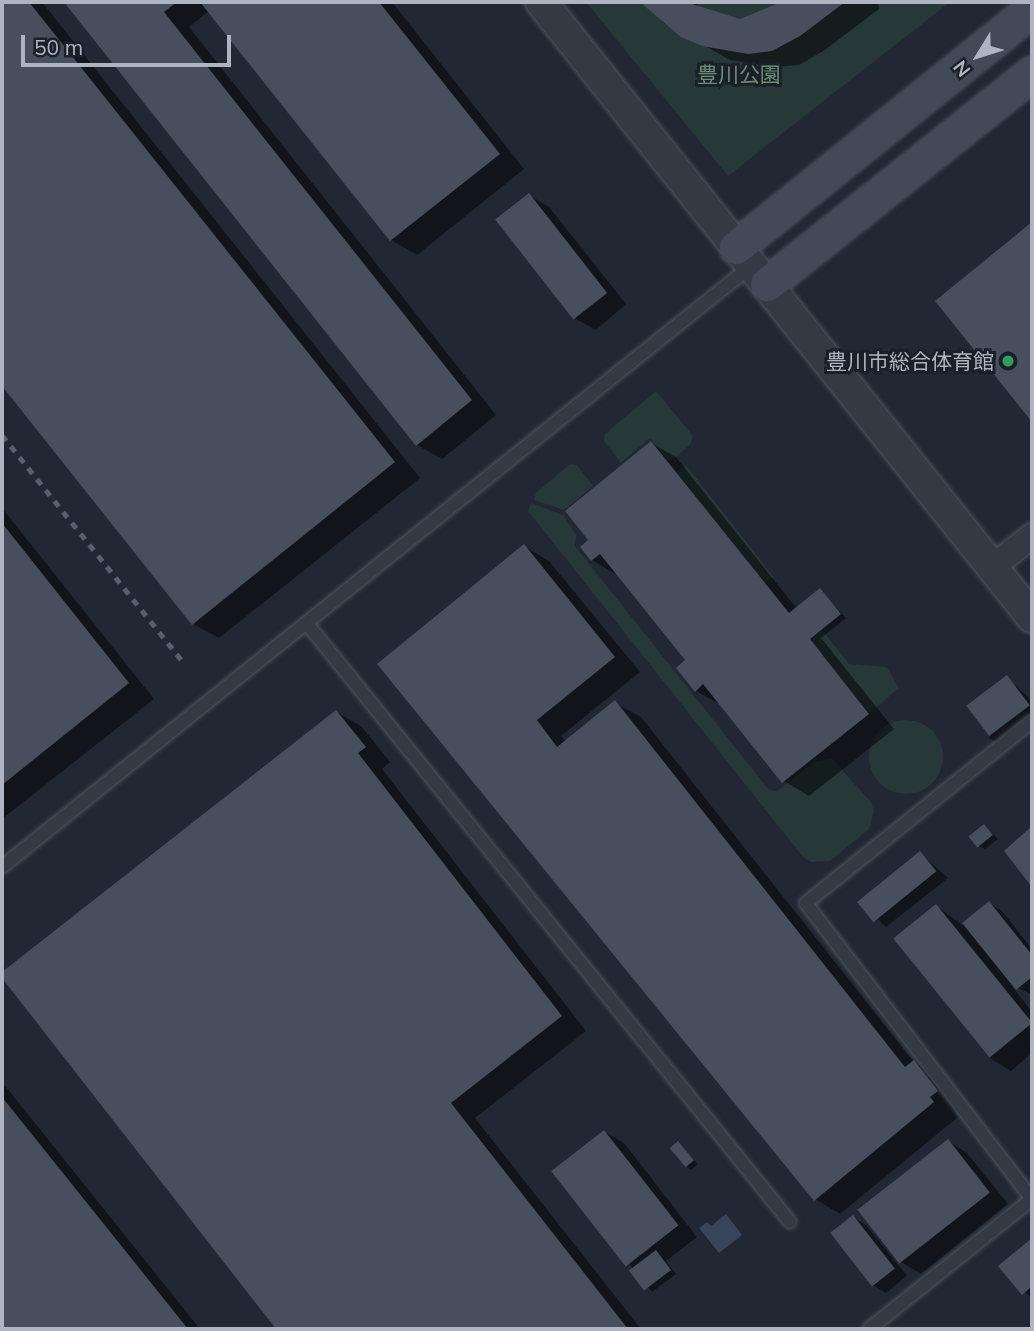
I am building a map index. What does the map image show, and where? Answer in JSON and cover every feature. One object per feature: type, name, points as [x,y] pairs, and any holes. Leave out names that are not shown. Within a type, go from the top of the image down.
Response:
[{"type":"main road","points":[[751,266],[1032,9]]},
{"type":"main road","points":[[751,266],[1032,73]]},
{"type":"street","points":[[541,2],[1032,617]]},
{"type":"street","points":[[992,567],[1032,536]]},
{"type":"lane","points":[[2,867],[308,625],[751,266]]},
{"type":"lane","points":[[308,625],[790,1222]]},
{"type":"lane","points":[[869,1329],[1032,1199],[806,903],[1032,722]]},
{"type":"green space","name":"豊川公園","points":[[586,2],[950,2],[728,176]]},
{"type":"green space","points":[[656,391],[693,436],[690,445],[670,462],[650,438],[621,463],[604,441],[605,434]]},
{"type":"green space","points":[[570,464],[577,465],[593,486],[564,510],[534,500],[536,493]]},
{"type":"green space","points":[[686,465],[773,577],[764,584],[677,472]]},
{"type":"green space","points":[[531,503],[563,515],[576,535],[575,546],[769,790],[777,791],[816,761],[832,759],[871,802],[874,811],[869,829],[830,861],[811,862],[803,857],[528,511]]},
{"type":"green space","points":[[822,630],[849,664],[887,667],[899,688],[869,713],[810,640]]},
{"type":"green space","points":[[906,720],[920,723],[932,731],[940,743],[943,757],[940,771],[932,783],[920,791],[906,794],[892,791],[880,783],[872,771],[869,757],[872,743],[880,731],[892,723]]},
{"type":"water","points":[[726,1214],[742,1235],[719,1253],[699,1228],[707,1222],[711,1226]]},
{"type":"building","points":[[2,2],[29,2],[395,462],[192,625],[2,386]]},
{"type":"building","points":[[64,2],[177,2],[164,12],[472,400],[416,446]]},
{"type":"building","points":[[200,2],[379,2],[500,154],[390,241]]},
{"type":"building","points":[[640,2],[686,2],[740,19],[781,2],[845,2],[800,36],[772,51],[748,54],[702,46],[681,37]]},
{"type":"building","points":[[529,193],[607,293],[573,320],[495,219]]},
{"type":"building","name":"豊川市総合体育館","points":[[1032,222],[1032,422],[935,301]]},
{"type":"building","points":[[651,441],[789,613],[820,588],[841,614],[810,639],[869,714],[782,783],[703,684],[695,692],[676,668],[685,660],[600,554],[591,561],[580,547],[588,540],[565,511]]},
{"type":"building","points":[[2,523],[129,683],[2,785]]},
{"type":"building","points":[[524,544],[615,657],[537,720],[557,747],[615,700],[905,1067],[914,1060],[938,1091],[930,1097],[934,1102],[814,1201],[377,664]]},
{"type":"building","points":[[1007,675],[1030,705],[989,736],[966,706]]},
{"type":"building","points":[[336,710],[366,747],[358,753],[562,1016],[451,1103],[628,1329],[276,1329],[2,978],[2,972]]},
{"type":"building","points":[[984,824],[993,835],[977,847],[968,837]]},
{"type":"building","points":[[1032,826],[1032,887],[1004,851]]},
{"type":"building","points":[[920,851],[936,871],[873,922],[857,902]]},
{"type":"building","points":[[989,901],[1032,955],[1032,977],[1016,990],[962,923]]},
{"type":"building","points":[[936,904],[1032,1023],[990,1058],[893,939]]},
{"type":"building","points":[[2,1097],[188,1329],[2,1329]]},
{"type":"building","points":[[604,1130],[678,1225],[626,1267],[551,1171]]},
{"type":"building","points":[[948,1139],[990,1193],[899,1263],[857,1210]]},
{"type":"building","points":[[678,1141],[694,1160],[686,1167],[670,1148]]},
{"type":"building","points":[[853,1215],[895,1269],[872,1286],[830,1233]]},
{"type":"building","points":[[1032,1238],[1032,1286],[1022,1295],[998,1266]]},
{"type":"building","points":[[656,1250],[671,1270],[644,1290],[629,1270]]},
{"type":"railway","points":[[2,435],[184,663]]},
{"type":"place","name":"豊川市総合体育館","points":[[1008,361]]}]
